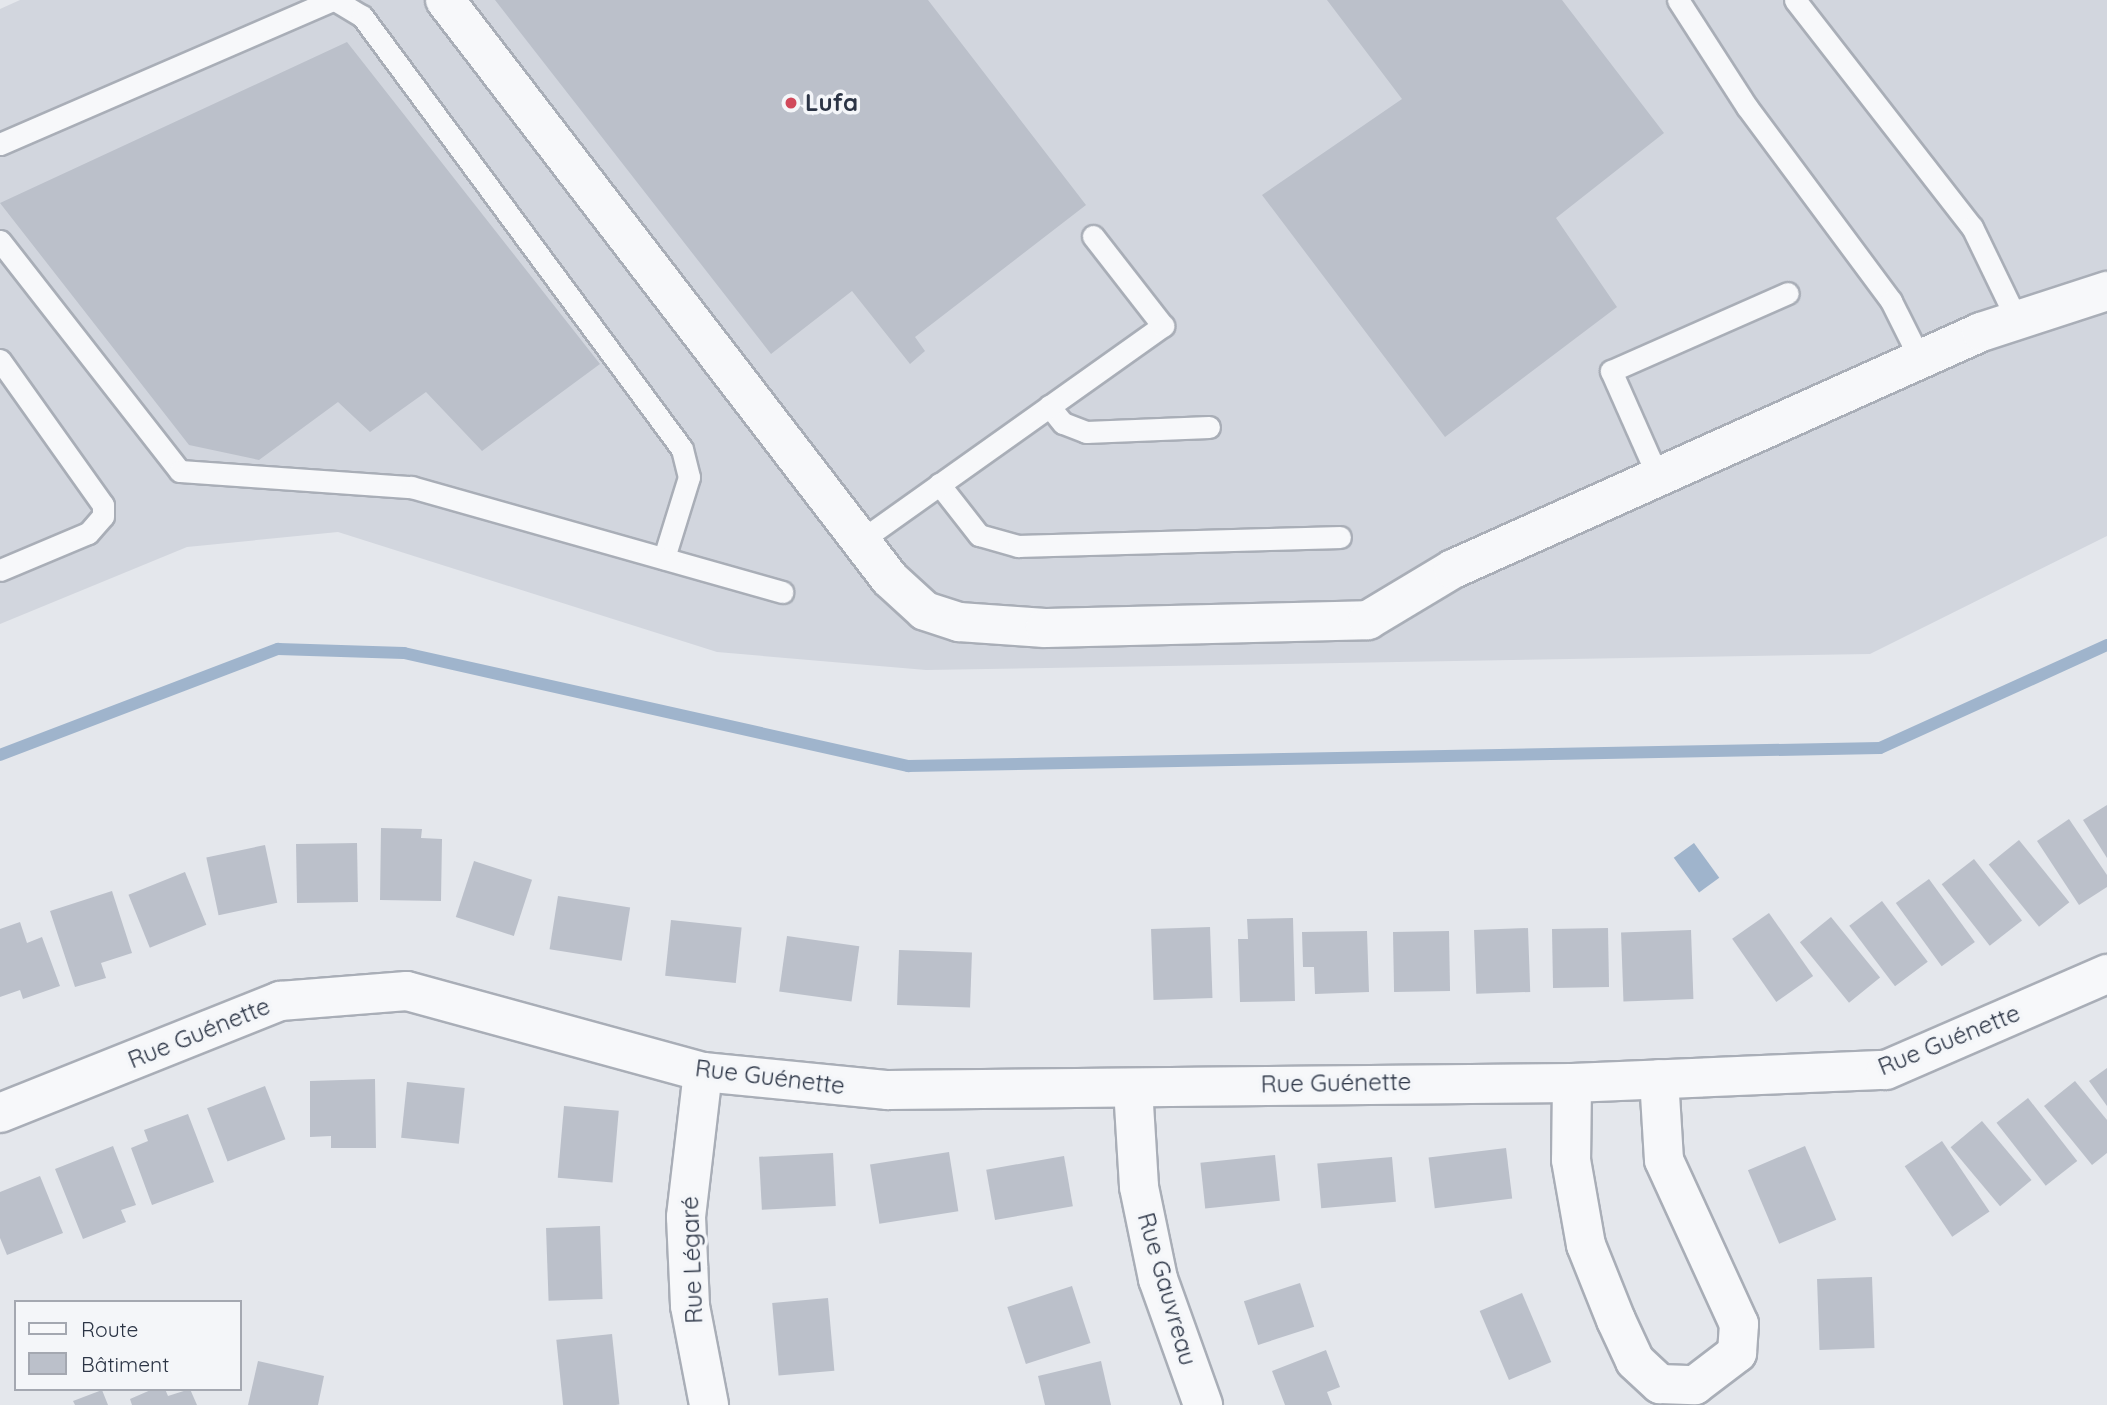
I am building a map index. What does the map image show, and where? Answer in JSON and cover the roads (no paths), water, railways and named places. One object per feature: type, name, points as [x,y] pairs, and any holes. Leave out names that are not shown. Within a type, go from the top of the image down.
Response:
[{"type":"street","points":[[445,0],[860,541],[912,602],[959,622],[1045,628],[1339,623],[1368,620],[1453,569],[1920,359],[2017,318],[2107,291]]},
{"type":"street","name":"Rue Guénette","points":[[0,1114],[280,1001],[407,991],[703,1072],[888,1090],[1133,1088],[1572,1083],[1886,1070],[2107,974]]},
{"type":"street","name":"Rue Légaré","points":[[703,1072],[686,1217],[690,1306],[709,1405]]},
{"type":"street","points":[[1572,1083],[1571,1160],[1586,1245],[1616,1320],[1635,1361],[1660,1384],[1695,1385],[1737,1353],[1739,1324],[1664,1160],[1659,1079]]},
{"type":"street","name":"Rue Gauvreau","points":[[1133,1088],[1139,1187],[1158,1279],[1203,1405]]},
{"type":"lane","points":[[0,145],[334,0],[362,16],[682,449],[688,477],[664,558]]},
{"type":"lane","points":[[1678,0],[1747,107],[1891,301],[1920,359]]},
{"type":"lane","points":[[1796,0],[1972,227],[2017,318]]},
{"type":"lane","points":[[860,541],[1163,326],[1093,236]]},
{"type":"lane","points":[[0,241],[180,471],[401,485],[782,592]]},
{"type":"lane","points":[[1658,477],[1611,370],[1788,293]]},
{"type":"lane","points":[[0,360],[103,505],[98,525],[88,533],[0,570]]},
{"type":"lane","points":[[1049,406],[1063,423],[1086,432],[1209,427]]},
{"type":"lane","points":[[939,484],[979,535],[1018,546],[1340,537]]},
{"type":"water","points":[[1694,843],[1719,878],[1699,892],[1674,858]]},
{"type":"waterway","points":[[0,755],[278,649],[404,653],[908,766],[1880,748],[2107,645]]},
{"type":"place","name":"Lufa","points":[[791,103]]}]
